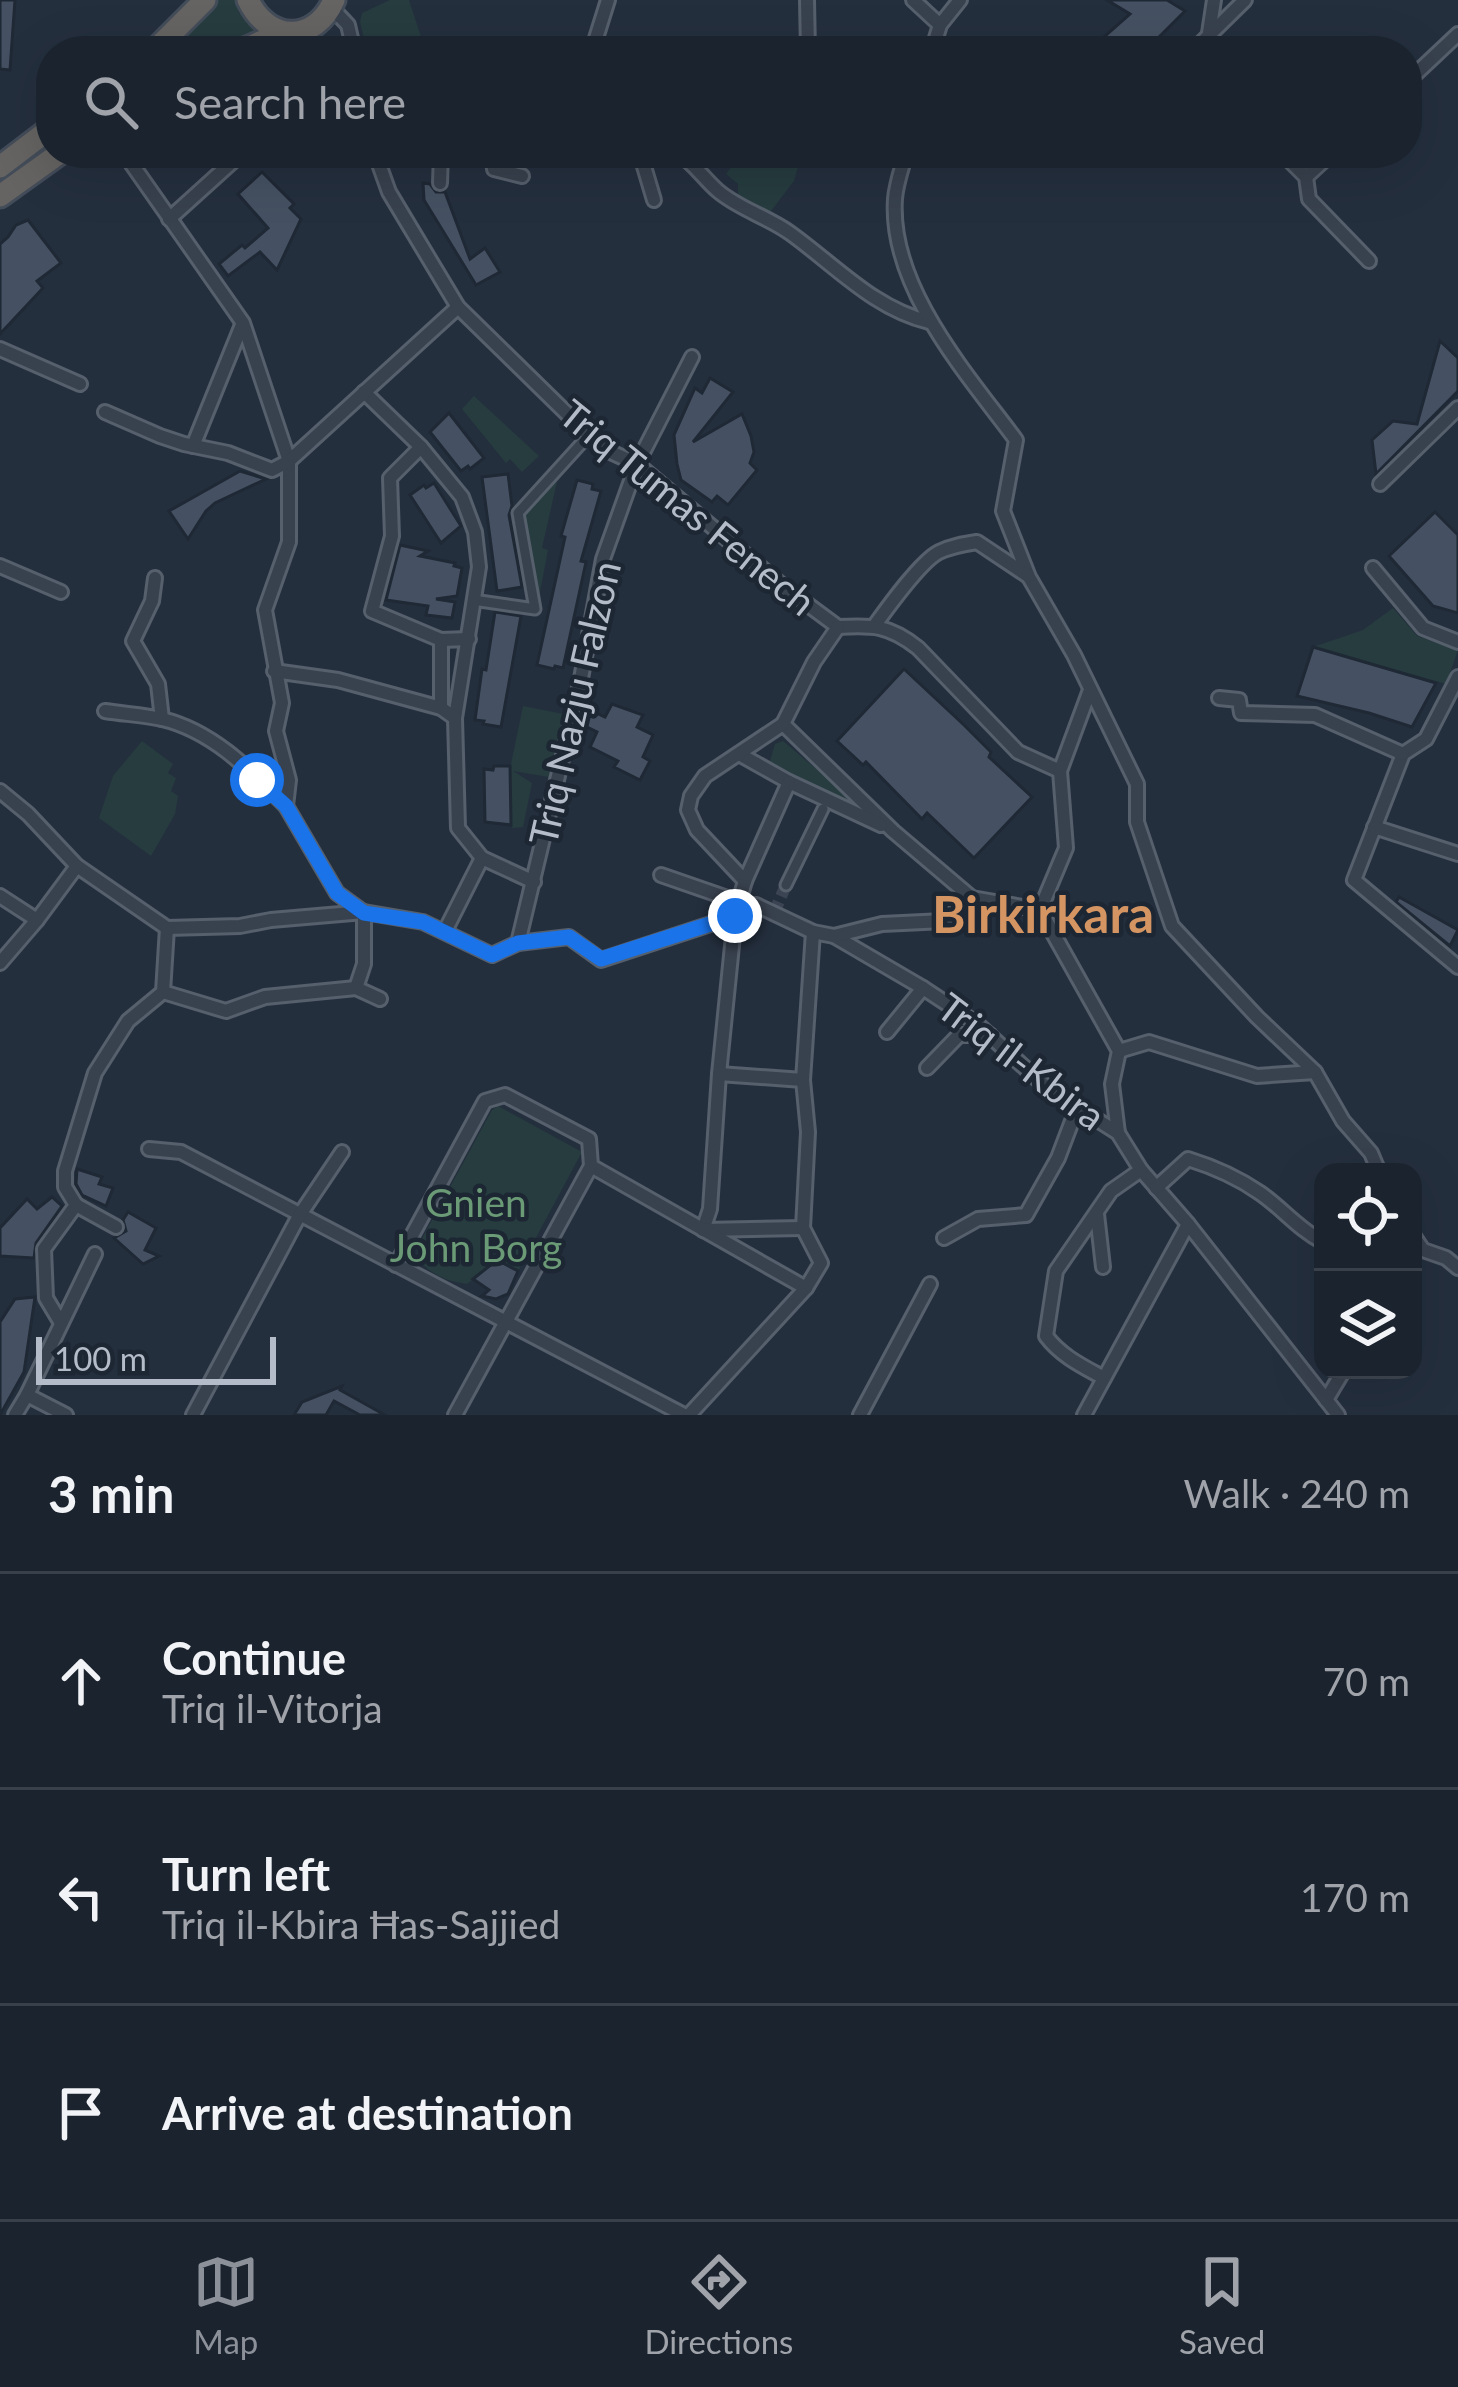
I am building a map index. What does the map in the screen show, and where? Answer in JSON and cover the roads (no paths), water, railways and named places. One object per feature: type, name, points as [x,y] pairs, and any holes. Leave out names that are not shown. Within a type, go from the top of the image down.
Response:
[{"type":"highway","points":[[169,36],[205,0]]},
{"type":"highway","points":[[248,0],[261,21],[290,36]]},
{"type":"highway","points":[[297,36],[322,20],[333,2]]},
{"type":"highway","points":[[0,167],[36,139]]},
{"type":"highway","points":[[0,196],[39,168]]},
{"type":"street","points":[[597,36],[608,0]]},
{"type":"street","points":[[807,0],[808,36]]},
{"type":"street","points":[[913,0],[940,25]]},
{"type":"street","points":[[937,36],[960,0]]},
{"type":"street","points":[[1208,34],[1214,0]]},
{"type":"street","points":[[1208,34],[1245,0]]},
{"type":"street","points":[[333,2],[351,36]]},
{"type":"street","points":[[1422,68],[1458,34]]},
{"type":"street","points":[[134,168],[243,323],[289,461],[289,542],[265,610],[282,703],[276,731],[289,780],[286,806]]},
{"type":"street","points":[[169,218],[225,168]]},
{"type":"street","name":"Triq Tumas Fenech","points":[[380,168],[389,192],[458,307],[602,448],[637,464],[838,627]]},
{"type":"street","points":[[440,168],[440,182]]},
{"type":"street","points":[[494,168],[522,176]]},
{"type":"street","points":[[644,168],[654,200]]},
{"type":"street","points":[[696,168],[720,193],[788,231],[873,299],[929,322]]},
{"type":"street","points":[[902,168],[895,199],[900,249],[929,322],[1016,440],[1003,511],[1029,577],[1137,784],[1137,822],[1172,926],[1316,1072],[1343,1121],[1375,1163]]},
{"type":"street","points":[[1297,168],[1306,177],[1310,199],[1370,261]]},
{"type":"street","points":[[1306,177],[1316,168]]},
{"type":"street","points":[[105,412],[160,436],[272,470],[289,461],[458,307]]},
{"type":"street","points":[[193,446],[243,323]]},
{"type":"street","points":[[0,349],[80,384]]},
{"type":"street","name":"Triq Nazju Falzon","points":[[518,943],[580,684],[604,559],[637,464],[692,357]]},
{"type":"street","points":[[364,392],[422,447],[462,496],[475,532],[479,567],[455,718],[458,828],[482,858],[533,882]]},
{"type":"street","points":[[1380,484],[1456,415]]},
{"type":"street","points":[[473,600],[535,609],[518,513],[589,435]]},
{"type":"street","points":[[422,447],[390,478],[392,536],[372,611],[441,640],[469,639]]},
{"type":"street","points":[[875,625],[933,554],[950,547],[977,542],[1029,577]]},
{"type":"street","points":[[0,566],[61,592]]},
{"type":"street","points":[[1373,568],[1423,628],[1458,642]]},
{"type":"street","points":[[155,578],[152,602],[133,640],[158,685],[162,718]]},
{"type":"street","points":[[745,881],[698,830],[688,810],[691,796],[705,776],[783,724],[814,662],[838,627],[875,625],[904,637],[1018,752],[1060,771]]},
{"type":"street","points":[[441,640],[441,708]]},
{"type":"street","points":[[274,671],[338,680],[441,708],[455,718]]},
{"type":"street","points":[[1458,677],[1426,739],[1403,754],[1354,880],[1458,967]]},
{"type":"street","points":[[1040,910],[1066,848],[1060,771],[1090,690]]},
{"type":"street","points":[[1219,698],[1239,700],[1241,713],[1315,715],[1403,754]]},
{"type":"street","points":[[105,711],[162,718],[229,752],[286,806],[337,893],[364,913]]},
{"type":"street","points":[[783,724],[893,831],[972,898],[1040,910]]},
{"type":"street","points":[[739,754],[893,831]]},
{"type":"street","points":[[703,1230],[710,1209],[737,909],[789,782]]},
{"type":"street","points":[[1,794],[28,814],[77,866],[166,928],[364,913],[423,922],[492,955],[518,943],[569,937],[601,959],[737,909]]},
{"type":"street","points":[[786,885],[823,809]]},
{"type":"street","points":[[1374,826],[1458,854]]},
{"type":"street","points":[[446,931],[482,858]]},
{"type":"street","points":[[0,963],[77,866]]},
{"type":"street","points":[[662,875],[737,909]]},
{"type":"street","points":[[0,896],[38,920]]},
{"type":"street","points":[[834,936],[882,924],[944,921],[972,898]]},
{"type":"street","name":"Triq il-Kbira","points":[[737,909],[756,905],[813,932],[834,936],[923,988],[991,1036],[1048,1088],[1118,1133],[1141,1169],[1338,1415]]},
{"type":"street","points":[[1040,910],[1119,1051],[1112,1084],[1118,1133]]},
{"type":"street","points":[[356,988],[364,964],[364,913]]},
{"type":"street","points":[[116,1227],[76,1205],[65,1187],[65,1172],[95,1073],[128,1022],[163,992],[166,928]]},
{"type":"street","points":[[149,1149],[181,1152],[686,1415],[806,1288],[820,1263],[803,1228],[808,1132],[802,1080],[813,932]]},
{"type":"street","points":[[163,992],[226,1011],[265,997],[356,988],[380,999]]},
{"type":"street","points":[[887,1032],[923,988]]},
{"type":"street","points":[[928,1068],[959,1035],[991,1036]]},
{"type":"street","points":[[1119,1051],[1149,1042],[1257,1076],[1316,1072]]},
{"type":"street","points":[[719,1074],[802,1080]]},
{"type":"street","points":[[396,1265],[484,1101],[505,1096],[589,1139],[591,1166],[455,1415]]},
{"type":"street","points":[[944,1238],[978,1220],[1026,1215],[1058,1158],[1077,1108]]},
{"type":"street","points":[[194,1415],[299,1216],[342,1153]]},
{"type":"street","points":[[1156,1188],[1188,1159],[1220,1168],[1262,1194],[1314,1237]]},
{"type":"street","points":[[591,1166],[806,1288]]},
{"type":"street","points":[[1104,1378],[1066,1358],[1046,1336],[1056,1271],[1111,1191],[1141,1169]]},
{"type":"street","points":[[61,1323],[46,1298],[44,1249],[76,1205]]},
{"type":"street","points":[[1097,1212],[1103,1268]]},
{"type":"street","points":[[1084,1415],[1188,1224]]},
{"type":"street","points":[[703,1230],[803,1228]]},
{"type":"street","points":[[1422,1252],[1446,1258],[1458,1268]]},
{"type":"street","points":[[15,1415],[95,1254]]},
{"type":"street","points":[[860,1415],[930,1284]]},
{"type":"street","points":[[1326,1400],[1339,1379]]},
{"type":"street","points":[[27,1395],[66,1415]]},
{"type":"tunnel","points":[[774,913],[786,885]]},
{"type":"district","name":"Birkirkara","points":[[1043,913]]},
{"type":"park label","name":"Gnien John Borg","points":[[476,1224]]}]
